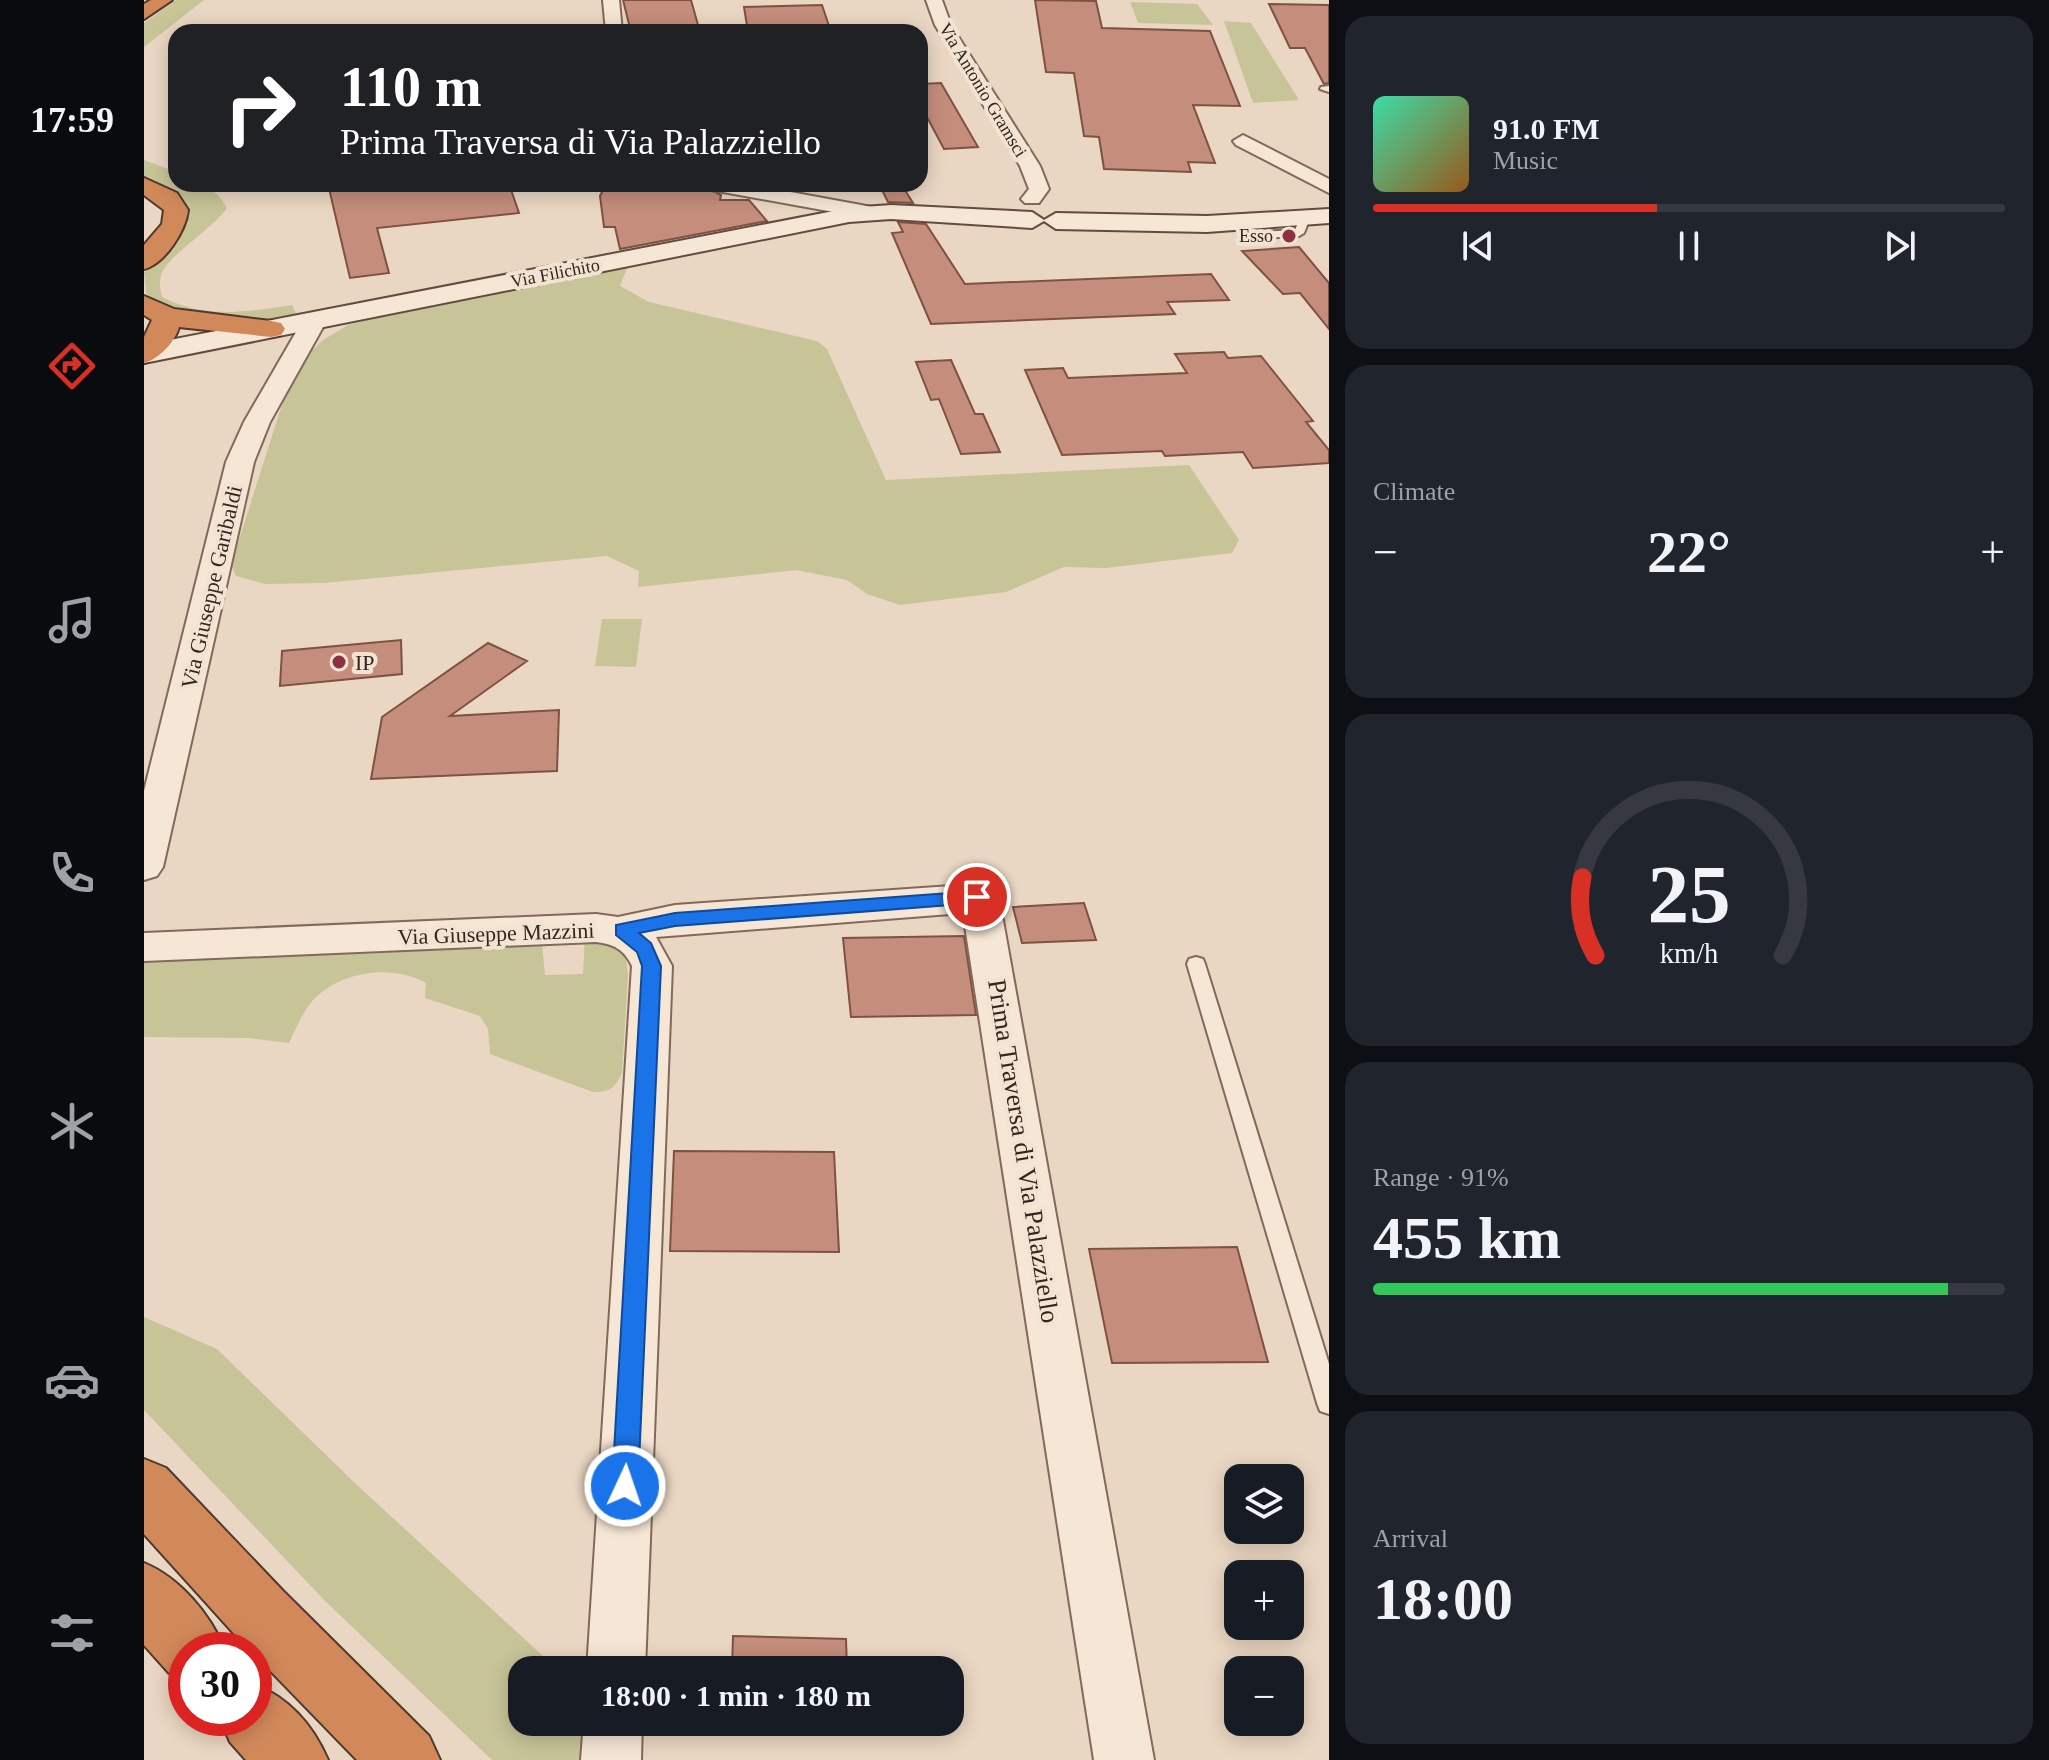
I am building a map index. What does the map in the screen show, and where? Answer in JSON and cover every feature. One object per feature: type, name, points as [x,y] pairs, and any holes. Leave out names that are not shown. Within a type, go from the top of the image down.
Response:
[{"type":"highway","points":[[144,13],[163,0]]},
{"type":"highway","points":[[144,185],[168,198],[176,210],[174,225],[144,261]]},
{"type":"highway","points":[[144,194],[161,210],[160,222],[144,243]]},
{"type":"highway","points":[[155,310],[271,329]]},
{"type":"highway","points":[[144,354],[164,333],[155,310]]},
{"type":"highway","points":[[144,1489],[260,1614],[405,1760]]},
{"type":"highway","points":[[144,1595],[176,1632]]},
{"type":"highway","points":[[271,1736],[293,1760]]},
{"type":"street","points":[[611,0],[613,24]]},
{"type":"street","name":"Via Antonio Gramsci","points":[[934,0],[948,35],[1044,205]]},
{"type":"street","points":[[1243,141],[1329,187]]},
{"type":"street","points":[[756,192],[872,213]]},
{"type":"street","name":"Via Filichito","points":[[144,354],[872,213],[968,214],[1044,205],[1127,223],[1228,223],[1317,217]]},
{"type":"street","name":"Via Giuseppe Garibaldi","points":[[144,867],[240,462],[269,399],[315,320]]},
{"type":"street","name":"Prima Traversa di Via Palazziello","points":[[623,930],[675,919],[980,898],[1124,1760]]},
{"type":"street","name":"Via Giuseppe Mazzini","points":[[144,947],[596,928],[623,930],[645,948],[652,966],[617,1656]]},
{"type":"street","points":[[611,1760],[612,1736]]},
{"type":"lane","points":[[1196,964],[1329,1403]]},
{"type":"shaded area","points":[[176,0],[204,0],[173,24],[168,24],[168,28],[144,47],[144,23]]},
{"type":"shaded area","points":[[1130,2],[1197,4],[1213,25],[1138,23]]},
{"type":"shaded area","points":[[1224,21],[1251,23],[1299,100],[1253,103]]},
{"type":"shaded area","points":[[144,160],[168,169],[168,192],[214,192],[227,208],[167,264],[160,278],[162,297],[194,309],[226,312],[292,305],[297,316],[249,321],[202,319],[147,300],[144,273],[181,226],[144,181]]},
{"type":"shaded area","points":[[629,263],[620,286],[649,302],[817,341],[827,349],[886,480],[1189,465],[1239,540],[1232,553],[1106,568],[1064,567],[1006,592],[900,605],[867,594],[847,580],[796,570],[638,587],[639,571],[607,556],[324,583],[265,584],[236,576],[231,565],[285,395],[304,358],[323,340],[348,325],[389,313]]},
{"type":"shaded area","points":[[602,619],[642,619],[636,667],[595,666]]},
{"type":"shaded area","points":[[594,933],[625,952],[628,975],[622,1073],[614,1086],[604,1091],[593,1092],[490,1054],[488,1029],[480,1016],[425,998],[426,983],[413,977],[383,972],[353,977],[325,989],[306,1009],[289,1043],[248,1038],[144,1037],[144,952],[542,944],[545,975],[583,974],[585,934]]},
{"type":"shaded area","points":[[144,1317],[217,1349],[357,1485],[543,1656],[508,1656],[508,1736],[586,1736],[585,1760],[492,1760],[324,1600],[144,1410]]},
{"type":"building","points":[[623,0],[691,0],[698,24],[629,24]]},
{"type":"building","points":[[1035,0],[1096,1],[1102,28],[1210,31],[1240,106],[1193,105],[1215,163],[1188,162],[1191,172],[1104,169],[1099,137],[1084,136],[1074,73],[1046,72]]},
{"type":"building","points":[[1269,4],[1329,5],[1329,83],[1324,84],[1305,48],[1290,48]]},
{"type":"building","points":[[822,5],[828,24],[747,24],[744,7]]},
{"type":"building","points":[[941,83],[978,147],[944,149],[928,119],[928,84]]},
{"type":"building","points":[[330,192],[512,192],[519,213],[377,228],[389,273],[350,278]]},
{"type":"building","points":[[602,192],[715,192],[721,195],[720,200],[749,200],[767,221],[620,249],[615,227],[604,227]]},
{"type":"building","points":[[883,192],[906,192],[913,203],[888,202]]},
{"type":"building","points":[[898,222],[926,224],[965,284],[1211,274],[1229,300],[1167,302],[1175,314],[931,324],[892,233],[903,232]]},
{"type":"building","points":[[1299,247],[1329,283],[1329,329],[1300,293],[1283,294],[1242,251]]},
{"type":"building","points":[[1224,352],[1228,358],[1261,356],[1313,421],[1306,422],[1329,450],[1329,463],[1253,468],[1243,452],[1165,456],[1162,451],[1062,455],[1025,370],[1063,368],[1068,378],[1187,373],[1175,354]]},
{"type":"building","points":[[951,360],[975,414],[983,414],[1000,452],[961,454],[939,399],[931,400],[916,362]]},
{"type":"building","points":[[401,640],[402,674],[280,686],[282,651]]},
{"type":"building","points":[[488,643],[527,661],[450,716],[559,710],[557,771],[371,779],[382,717]]},
{"type":"building","points":[[1084,903],[1096,940],[1022,943],[1013,907]]},
{"type":"building","points":[[964,936],[976,1015],[851,1017],[843,938]]},
{"type":"building","points":[[674,1151],[834,1152],[839,1252],[670,1251]]},
{"type":"building","points":[[1237,1247],[1268,1362],[1112,1363],[1089,1249]]},
{"type":"building","points":[[733,1636],[846,1639],[847,1656],[732,1656]]},
{"type":"place","name":"Esso","points":[[1289,236]]},
{"type":"place","name":"IP","points":[[339,662]]},
{"type":"route","points":[[625,1486],[652,966],[645,948],[623,930],[675,919],[977,897]]}]
